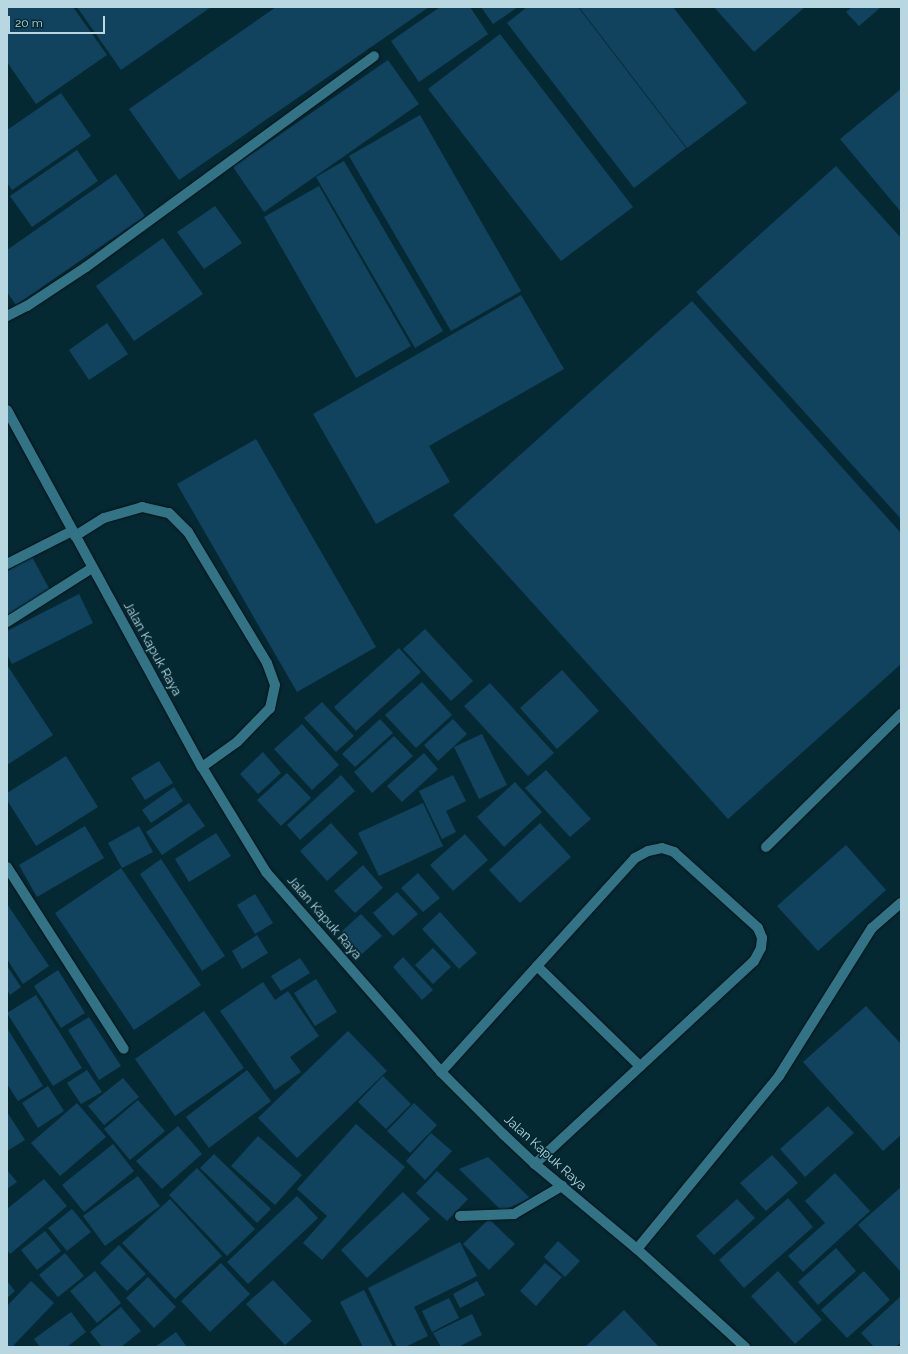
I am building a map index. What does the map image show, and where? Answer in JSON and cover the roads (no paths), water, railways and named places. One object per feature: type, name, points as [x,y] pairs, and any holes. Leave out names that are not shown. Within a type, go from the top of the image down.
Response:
[{"type":"main road","points":[[7,316],[27,306],[86,267],[374,56]]},
{"type":"main road","name":"Jalan Kapuk Raya","points":[[7,410],[73,534],[202,767],[266,872],[441,1072],[535,1164],[637,1249],[745,1347]]},
{"type":"main road","points":[[7,564],[104,518],[142,507],[169,513],[188,532],[267,663],[275,685],[270,708],[237,742],[202,767]]},
{"type":"main road","points":[[7,622],[92,568]]},
{"type":"main road","points":[[766,847],[901,714]]},
{"type":"main road","points":[[441,1072],[636,858],[648,851],[662,848],[674,852],[758,928],[762,938],[761,948],[754,961],[535,1164]]},
{"type":"main road","points":[[7,867],[124,1049]]},
{"type":"main road","points":[[637,1249],[779,1076],[872,928],[901,903]]},
{"type":"main road","points":[[537,966],[640,1066]]},
{"type":"main road","points":[[460,1216],[514,1214],[562,1186]]}]
